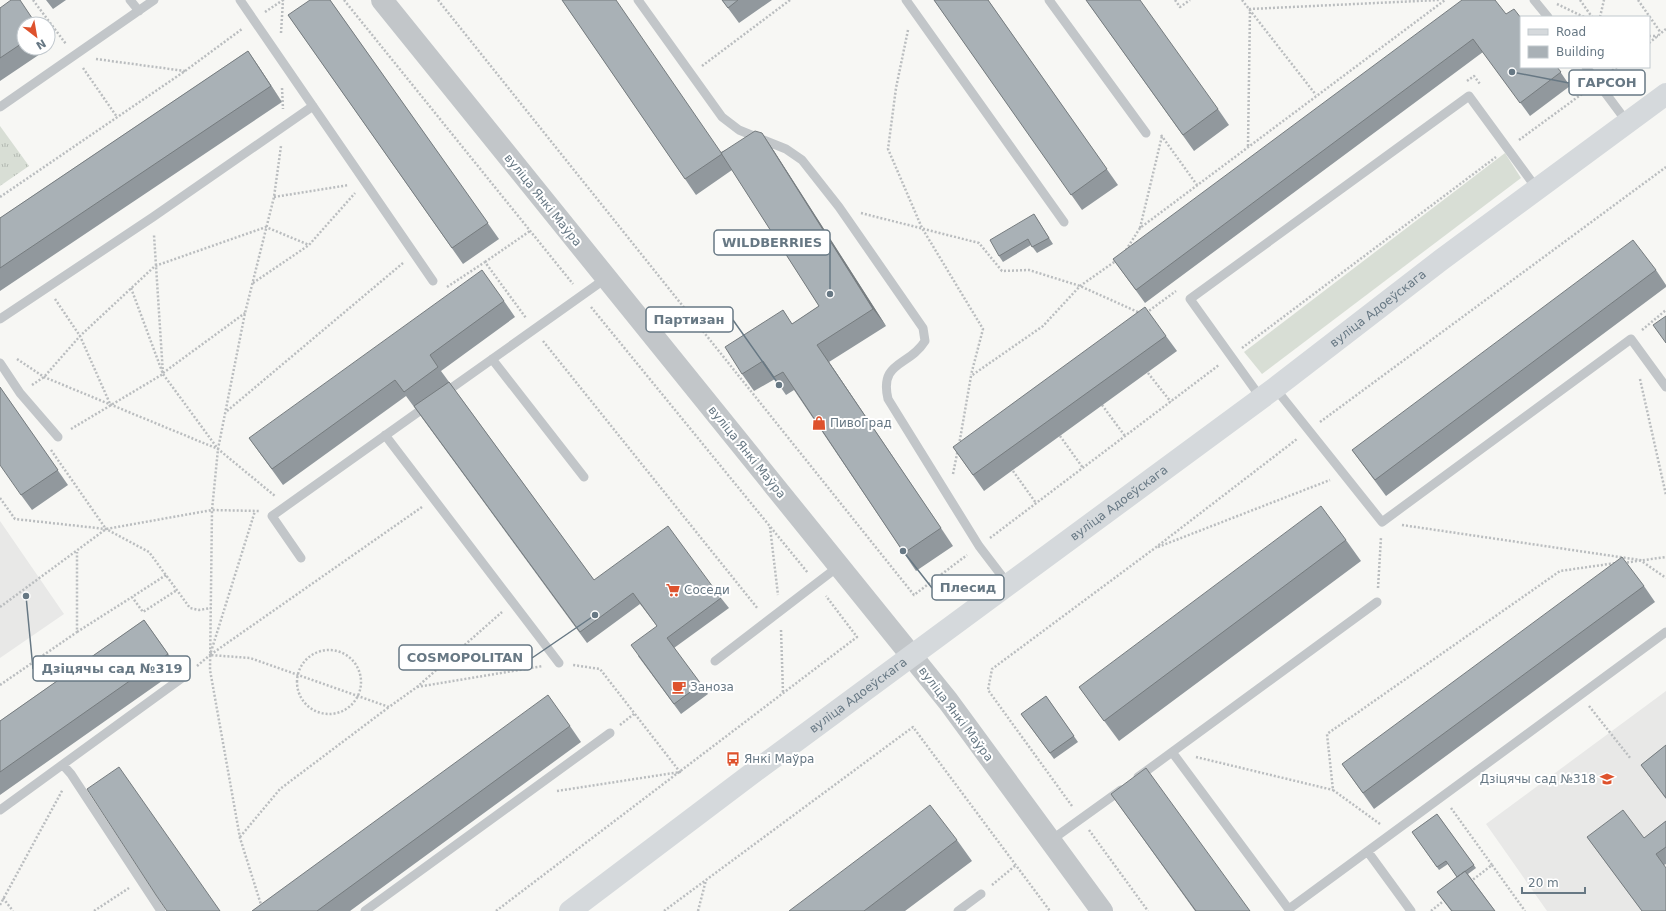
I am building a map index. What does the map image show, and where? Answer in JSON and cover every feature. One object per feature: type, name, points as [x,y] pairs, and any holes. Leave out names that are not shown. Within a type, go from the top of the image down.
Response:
[{"type":"main road","name":"вуліца Адоеўскага","points":[[570,911],[750,774],[1268,393],[1441,260],[1666,94]]},
{"type":"street","name":"вуліца Янкі Маўра","points":[[382,0],[948,701],[1102,911]]},
{"type":"lane","points":[[130,0],[138,11]]},
{"type":"lane","points":[[0,107],[154,0]]},
{"type":"lane","points":[[240,0],[432,281]]},
{"type":"lane","points":[[638,0],[722,117],[739,130],[786,149],[802,160],[839,207],[923,328],[925,341],[919,350],[890,371],[885,385],[888,399],[979,546],[1008,584]]},
{"type":"lane","points":[[906,0],[1064,222]]},
{"type":"lane","points":[[1049,0],[1146,133]]},
{"type":"lane","points":[[1534,0],[1547,16]]},
{"type":"lane","points":[[1587,68],[1627,122]]},
{"type":"lane","points":[[1537,189],[1469,96],[1190,299],[1232,356],[1268,393],[1309,430],[1382,522],[1631,339],[1666,387]]},
{"type":"lane","points":[[0,319],[153,217],[313,106]]},
{"type":"lane","points":[[301,558],[272,516],[581,295],[606,279]]},
{"type":"lane","points":[[492,359],[584,477]]},
{"type":"lane","points":[[0,363],[20,393],[58,437]]},
{"type":"lane","points":[[385,435],[514,602],[559,663]]},
{"type":"lane","points":[[715,661],[816,582],[839,566]]},
{"type":"lane","points":[[1050,841],[1377,602]]},
{"type":"lane","points":[[1172,752],[1289,910],[1666,632]]},
{"type":"lane","points":[[0,810],[186,675]]},
{"type":"lane","points":[[365,911],[610,733]]},
{"type":"lane","points":[[63,765],[71,774],[161,911]]},
{"type":"lane","points":[[1368,852],[1412,911]]},
{"type":"lane","points":[[958,911],[980,894]]},
{"type":"path","points":[[0,197],[185,71],[253,20],[283,0],[280,59],[284,126],[274,197],[245,313],[218,449],[212,510],[210,670],[240,838],[263,911]]},
{"type":"path","points":[[344,0],[581,295],[816,582],[857,637],[496,911]]},
{"type":"path","points":[[438,0],[914,595],[1616,68]]},
{"type":"path","points":[[690,74],[790,0]]},
{"type":"path","points":[[1175,0],[1180,7],[1190,0]]},
{"type":"path","points":[[1242,0],[1316,95]]},
{"type":"path","points":[[1250,9],[1439,0]]},
{"type":"path","points":[[1140,228],[1445,0]]},
{"type":"path","points":[[1550,0],[1582,16]]},
{"type":"path","points":[[1580,0],[1591,16]]},
{"type":"path","points":[[1600,16],[1604,0]]},
{"type":"path","points":[[1638,0],[1649,16]]},
{"type":"path","points":[[912,9],[896,88],[888,150],[922,228],[984,329],[971,376],[948,498]]},
{"type":"path","points":[[1248,146],[1250,9]]},
{"type":"path","points":[[1650,17],[1661,33]]},
{"type":"path","points":[[1650,42],[1666,30]]},
{"type":"path","points":[[1650,36],[1658,36]]},
{"type":"path","points":[[74,56],[117,117]]},
{"type":"path","points":[[1461,85],[1474,76],[1483,89]]},
{"type":"path","points":[[1515,134],[1519,140]]},
{"type":"path","points":[[971,376],[1043,326],[1080,286],[1122,256],[1140,228],[1162,136]]},
{"type":"path","points":[[1148,911],[988,690],[992,669],[1155,548],[1309,430],[1666,167]]},
{"type":"path","points":[[274,197],[365,182]]},
{"type":"path","points":[[252,283],[309,244],[365,182]]},
{"type":"path","points":[[839,207],[980,243],[1002,271],[1029,270],[1080,286],[1144,315],[1182,287]]},
{"type":"path","points":[[153,217],[163,374]]},
{"type":"path","points":[[20,393],[44,378],[80,336],[155,266],[266,227],[309,244]]},
{"type":"path","points":[[432,281],[440,292],[530,231]]},
{"type":"path","points":[[226,411],[414,254]]},
{"type":"path","points":[[485,262],[534,329],[767,620]]},
{"type":"path","points":[[47,288],[80,336],[111,406]]},
{"type":"path","points":[[131,288],[163,374],[218,449],[287,505]]},
{"type":"path","points":[[1631,339],[1666,310]]},
{"type":"path","points":[[210,608],[199,610],[190,608],[149,552],[106,530],[47,444],[163,374],[245,313]]},
{"type":"path","points":[[13,356],[44,378],[218,449]]},
{"type":"path","points":[[1148,373],[1171,402]]},
{"type":"path","points":[[1640,378],[1666,495]]},
{"type":"path","points":[[1102,405],[1125,436]]},
{"type":"path","points":[[1060,436],[1083,468]]},
{"type":"path","points":[[1013,470],[1036,503]]},
{"type":"path","points":[[1155,548],[1344,474]]},
{"type":"path","points":[[0,498],[15,519],[106,530],[212,510],[278,511]]},
{"type":"path","points":[[194,669],[210,655],[434,499]]},
{"type":"path","points":[[210,655],[255,511]]},
{"type":"path","points":[[1377,602],[1382,522],[1640,560],[1666,578]]},
{"type":"path","points":[[0,607],[106,530]]},
{"type":"path","points":[[77,632],[78,551]]},
{"type":"path","points":[[1333,790],[1327,734],[1560,571],[1666,557]]},
{"type":"path","points":[[0,685],[77,632],[166,575]]},
{"type":"path","points":[[132,597],[143,612],[177,590]]},
{"type":"path","points":[[240,838],[280,789],[417,687],[514,602]]},
{"type":"path","points":[[329,650],[340,652],[349,657],[356,665],[360,675],[361,686],[357,696],[352,705],[343,711],[333,714],[313,710],[305,704],[297,685],[297,675],[301,665],[309,657],[318,652],[329,650]]},
{"type":"path","points":[[210,655],[250,658],[389,707]]},
{"type":"path","points":[[417,687],[559,663],[600,669],[680,772]]},
{"type":"path","points":[[1580,695],[1631,759]]},
{"type":"path","points":[[664,911],[913,727],[1050,911]]},
{"type":"path","points":[[1172,752],[1333,790],[1392,833]]},
{"type":"path","points":[[554,792],[680,772]]},
{"type":"path","points":[[0,905],[71,774]]},
{"type":"path","points":[[1442,796],[1526,911]]},
{"type":"path","points":[[988,888],[1016,865]]},
{"type":"path","points":[[1468,883],[1492,865]]},
{"type":"path","points":[[94,911],[141,880]]},
{"type":"path","points":[[698,911],[706,880]]},
{"type":"path","points":[[1431,911],[1449,897]]},
{"type":"path","points":[[3,898],[13,911]]},
{"type":"shaded area","points":[[0,521],[64,614],[0,658]]},
{"type":"shaded area","name":"Дзіцячы сад №318","points":[[1666,691],[1666,911],[1547,911],[1486,824]]},
{"type":"green space","points":[[0,126],[29,166],[0,186]]},
{"type":"green space","points":[[1505,153],[1521,178],[1262,374],[1244,352]]},
{"type":"building","points":[[11,0],[20,0],[31,16],[16,16],[16,47],[0,58],[0,8]]},
{"type":"building","points":[[310,0],[330,0],[488,223],[452,248],[288,15]]},
{"type":"building","points":[[562,0],[616,0],[722,154],[685,179]]},
{"type":"building","points":[[722,0],[738,0],[728,8]]},
{"type":"building","points":[[934,0],[988,0],[1107,169],[1071,195]]},
{"type":"building","points":[[1086,0],[1140,0],[1218,109],[1183,135]]},
{"type":"building","points":[[1462,0],[1495,0],[1506,14],[1514,9],[1520,17],[1520,68],[1558,68],[1561,72],[1520,103],[1473,39],[1136,290],[1113,259]]},
{"type":"building","points":[[248,51],[271,86],[0,268],[0,218]]},
{"type":"building","points":[[755,131],[762,133],[873,309],[817,345],[941,528],[904,553],[783,372],[774,377],[763,361],[742,374],[725,347],[783,310],[792,324],[819,306],[721,153]]},
{"type":"building","points":[[1034,214],[1049,238],[1032,247],[1028,239],[999,256],[990,240]]},
{"type":"building","points":[[1633,240],[1656,270],[1375,480],[1352,450]]},
{"type":"building","points":[[482,270],[504,301],[430,355],[438,367],[404,392],[395,380],[272,469],[249,438]]},
{"type":"building","points":[[1145,307],[1166,336],[973,475],[953,447]]},
{"type":"building","points":[[1666,316],[1666,343],[1653,325]]},
{"type":"building","points":[[449,382],[594,580],[668,526],[721,598],[667,638],[701,684],[674,704],[631,645],[657,626],[633,593],[580,632],[414,406]]},
{"type":"building","points":[[0,387],[58,470],[21,495],[0,465]]},
{"type":"building","points":[[1321,506],[1346,540],[1104,721],[1079,687]]},
{"type":"building","points":[[1622,557],[1644,586],[1363,793],[1342,764]]},
{"type":"building","points":[[144,620],[168,654],[0,772],[0,721]]},
{"type":"building","points":[[548,695],[570,726],[317,911],[252,911]]},
{"type":"building","points":[[1046,696],[1074,736],[1050,753],[1021,714]]},
{"type":"building","points":[[1666,745],[1666,798],[1641,765]]},
{"type":"building","points":[[119,767],[220,911],[167,911],[87,789]]},
{"type":"building","points":[[1146,768],[1250,911],[1196,911],[1111,794]]},
{"type":"building","points":[[930,805],[957,840],[864,911],[789,911]]},
{"type":"building","points":[[1623,810],[1644,838],[1666,821],[1666,847],[1656,854],[1666,868],[1666,911],[1642,911],[1587,837]]},
{"type":"building","points":[[1437,814],[1474,865],[1457,877],[1446,861],[1437,867],[1412,832]]},
{"type":"building","points":[[1465,871],[1495,911],[1452,911],[1437,892]]},
{"type":"place","name":"ГАРСОН","points":[[1512,72]]},
{"type":"place","name":"WILDBERRIES","points":[[830,294]]},
{"type":"place","name":"Партизан","points":[[779,385]]},
{"type":"place","name":"ПивоГрад","points":[[819,423]]},
{"type":"place","name":"Плесид","points":[[903,551]]},
{"type":"place","name":"Соседи","points":[[673,590]]},
{"type":"place","name":"Дзіцячы сад №319","points":[[26,596]]},
{"type":"place","name":"COSMOPOLITAN","points":[[595,615]]},
{"type":"place","name":"Заноза","points":[[679,687]]},
{"type":"place","name":"Янкі Маўра","points":[[733,759]]},
{"type":"place","name":"Дзіцячы сад №318","points":[[1607,779]]}]
